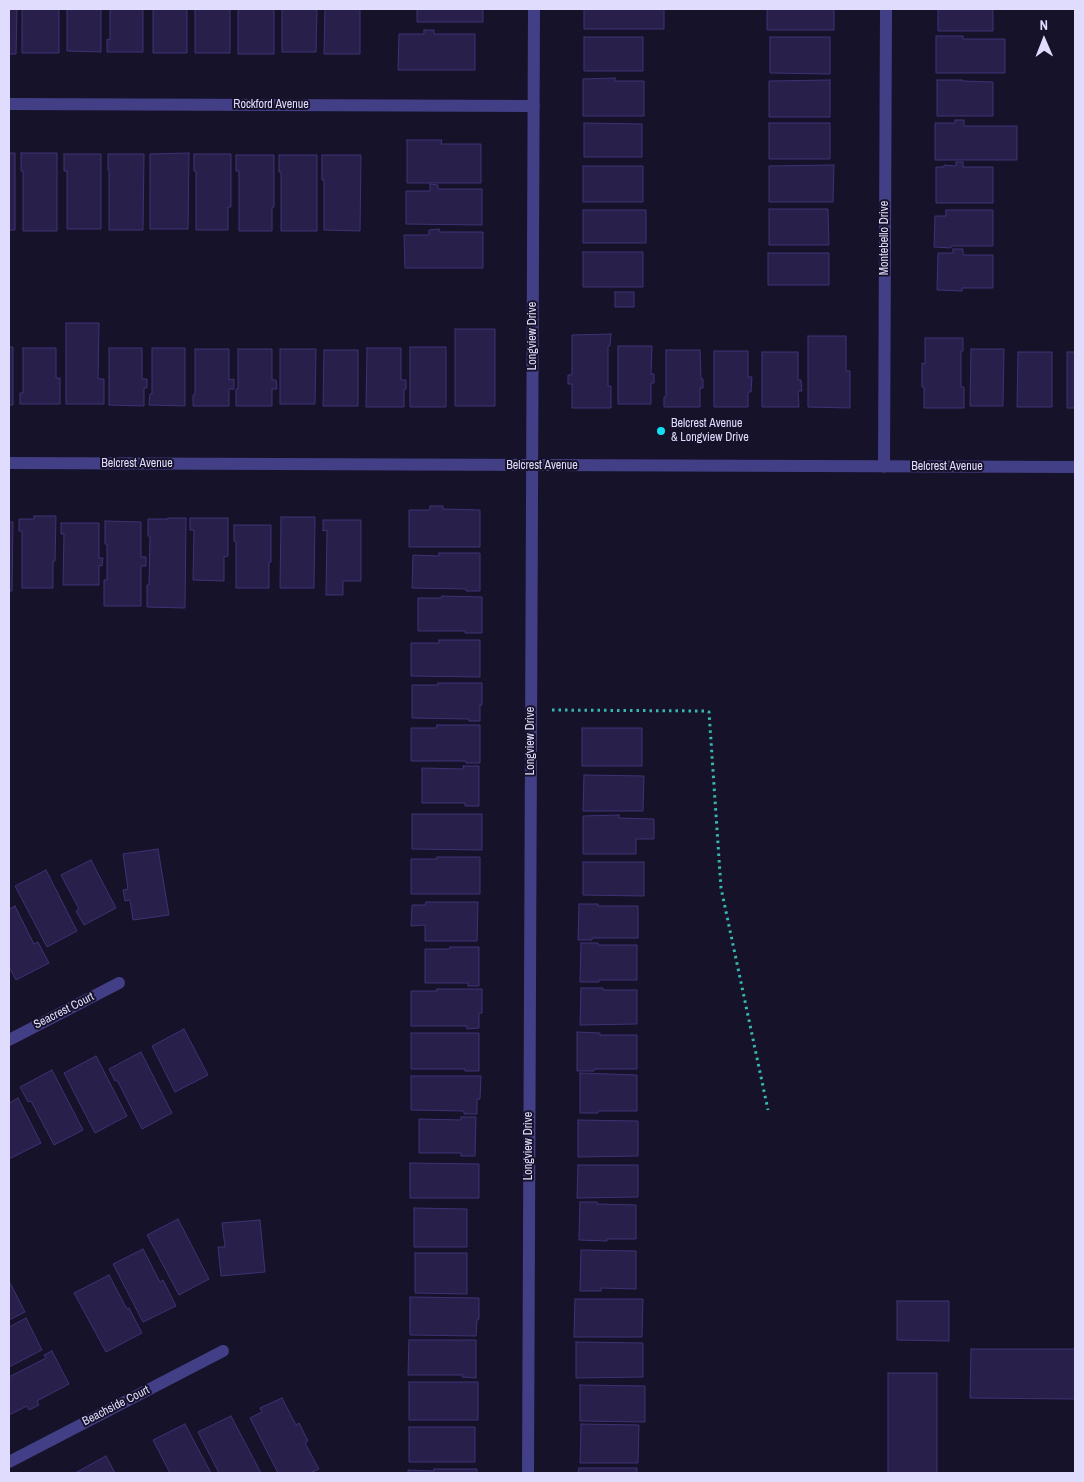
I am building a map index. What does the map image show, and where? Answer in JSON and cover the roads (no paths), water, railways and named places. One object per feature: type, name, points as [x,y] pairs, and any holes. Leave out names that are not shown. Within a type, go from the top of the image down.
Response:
[{"type":"street","name":"Longview Drive","points":[[528,1473],[534,9]]},
{"type":"street","name":"Montebello Drive","points":[[884,466],[886,9]]},
{"type":"street","name":"Rockford Avenue","points":[[9,104],[534,106]]},
{"type":"street","name":"Belcrest Avenue","points":[[9,463],[1075,467]]},
{"type":"street","name":"Seacrest Court","points":[[9,1040],[119,983]]},
{"type":"street","name":"Beachside Court","points":[[9,1462],[223,1351]]},
{"type":"place","name":"Belcrest Avenue & Longview Drive","points":[[661,431]]}]
